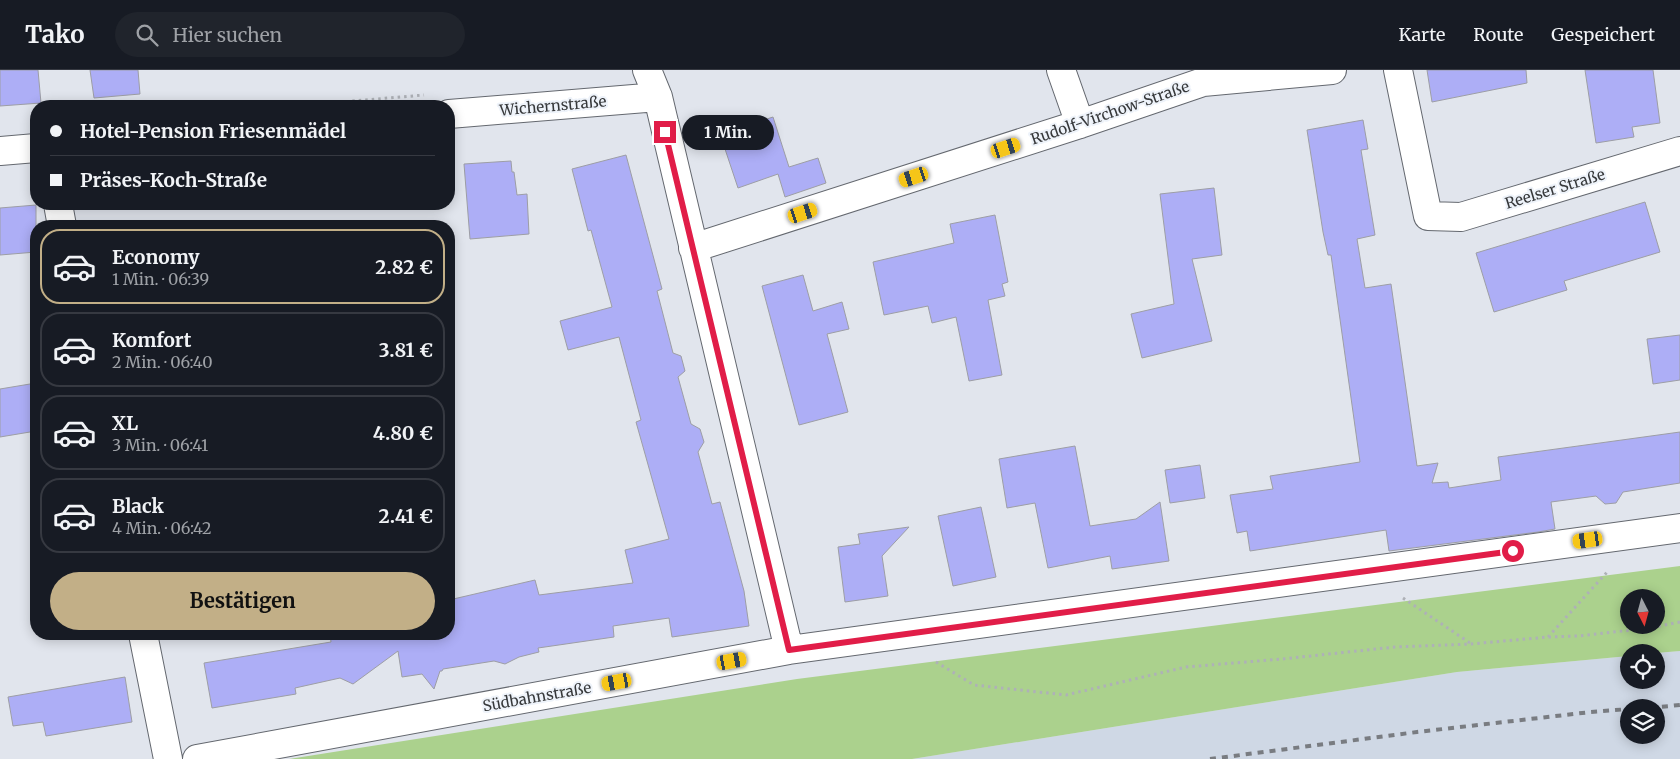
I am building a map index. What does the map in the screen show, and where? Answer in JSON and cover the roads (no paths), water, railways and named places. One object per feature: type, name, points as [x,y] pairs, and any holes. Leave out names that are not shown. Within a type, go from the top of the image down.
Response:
[{"type":"street","points":[[647,70],[658,97],[789,650]]},
{"type":"street","points":[[1061,70],[1080,124]]},
{"type":"street","name":"Rudolf-Virchow-Straße","points":[[693,248],[1080,124],[1203,82],[1332,70]]},
{"type":"street","name":"Reelser Straße","points":[[1398,70],[1428,216],[1461,217],[1680,151]]},
{"type":"street","name":"Wichernstraße","points":[[455,114],[658,97]]},
{"type":"street","points":[[0,151],[30,148]]},
{"type":"street","name":"Südbahnstraße","points":[[197,759],[789,650],[1680,528]]},
{"type":"street","points":[[144,640],[168,759]]},
{"type":"railway","points":[[1665,706],[1680,705]]},
{"type":"railway","points":[[1210,759],[1417,732],[1620,710]]}]
